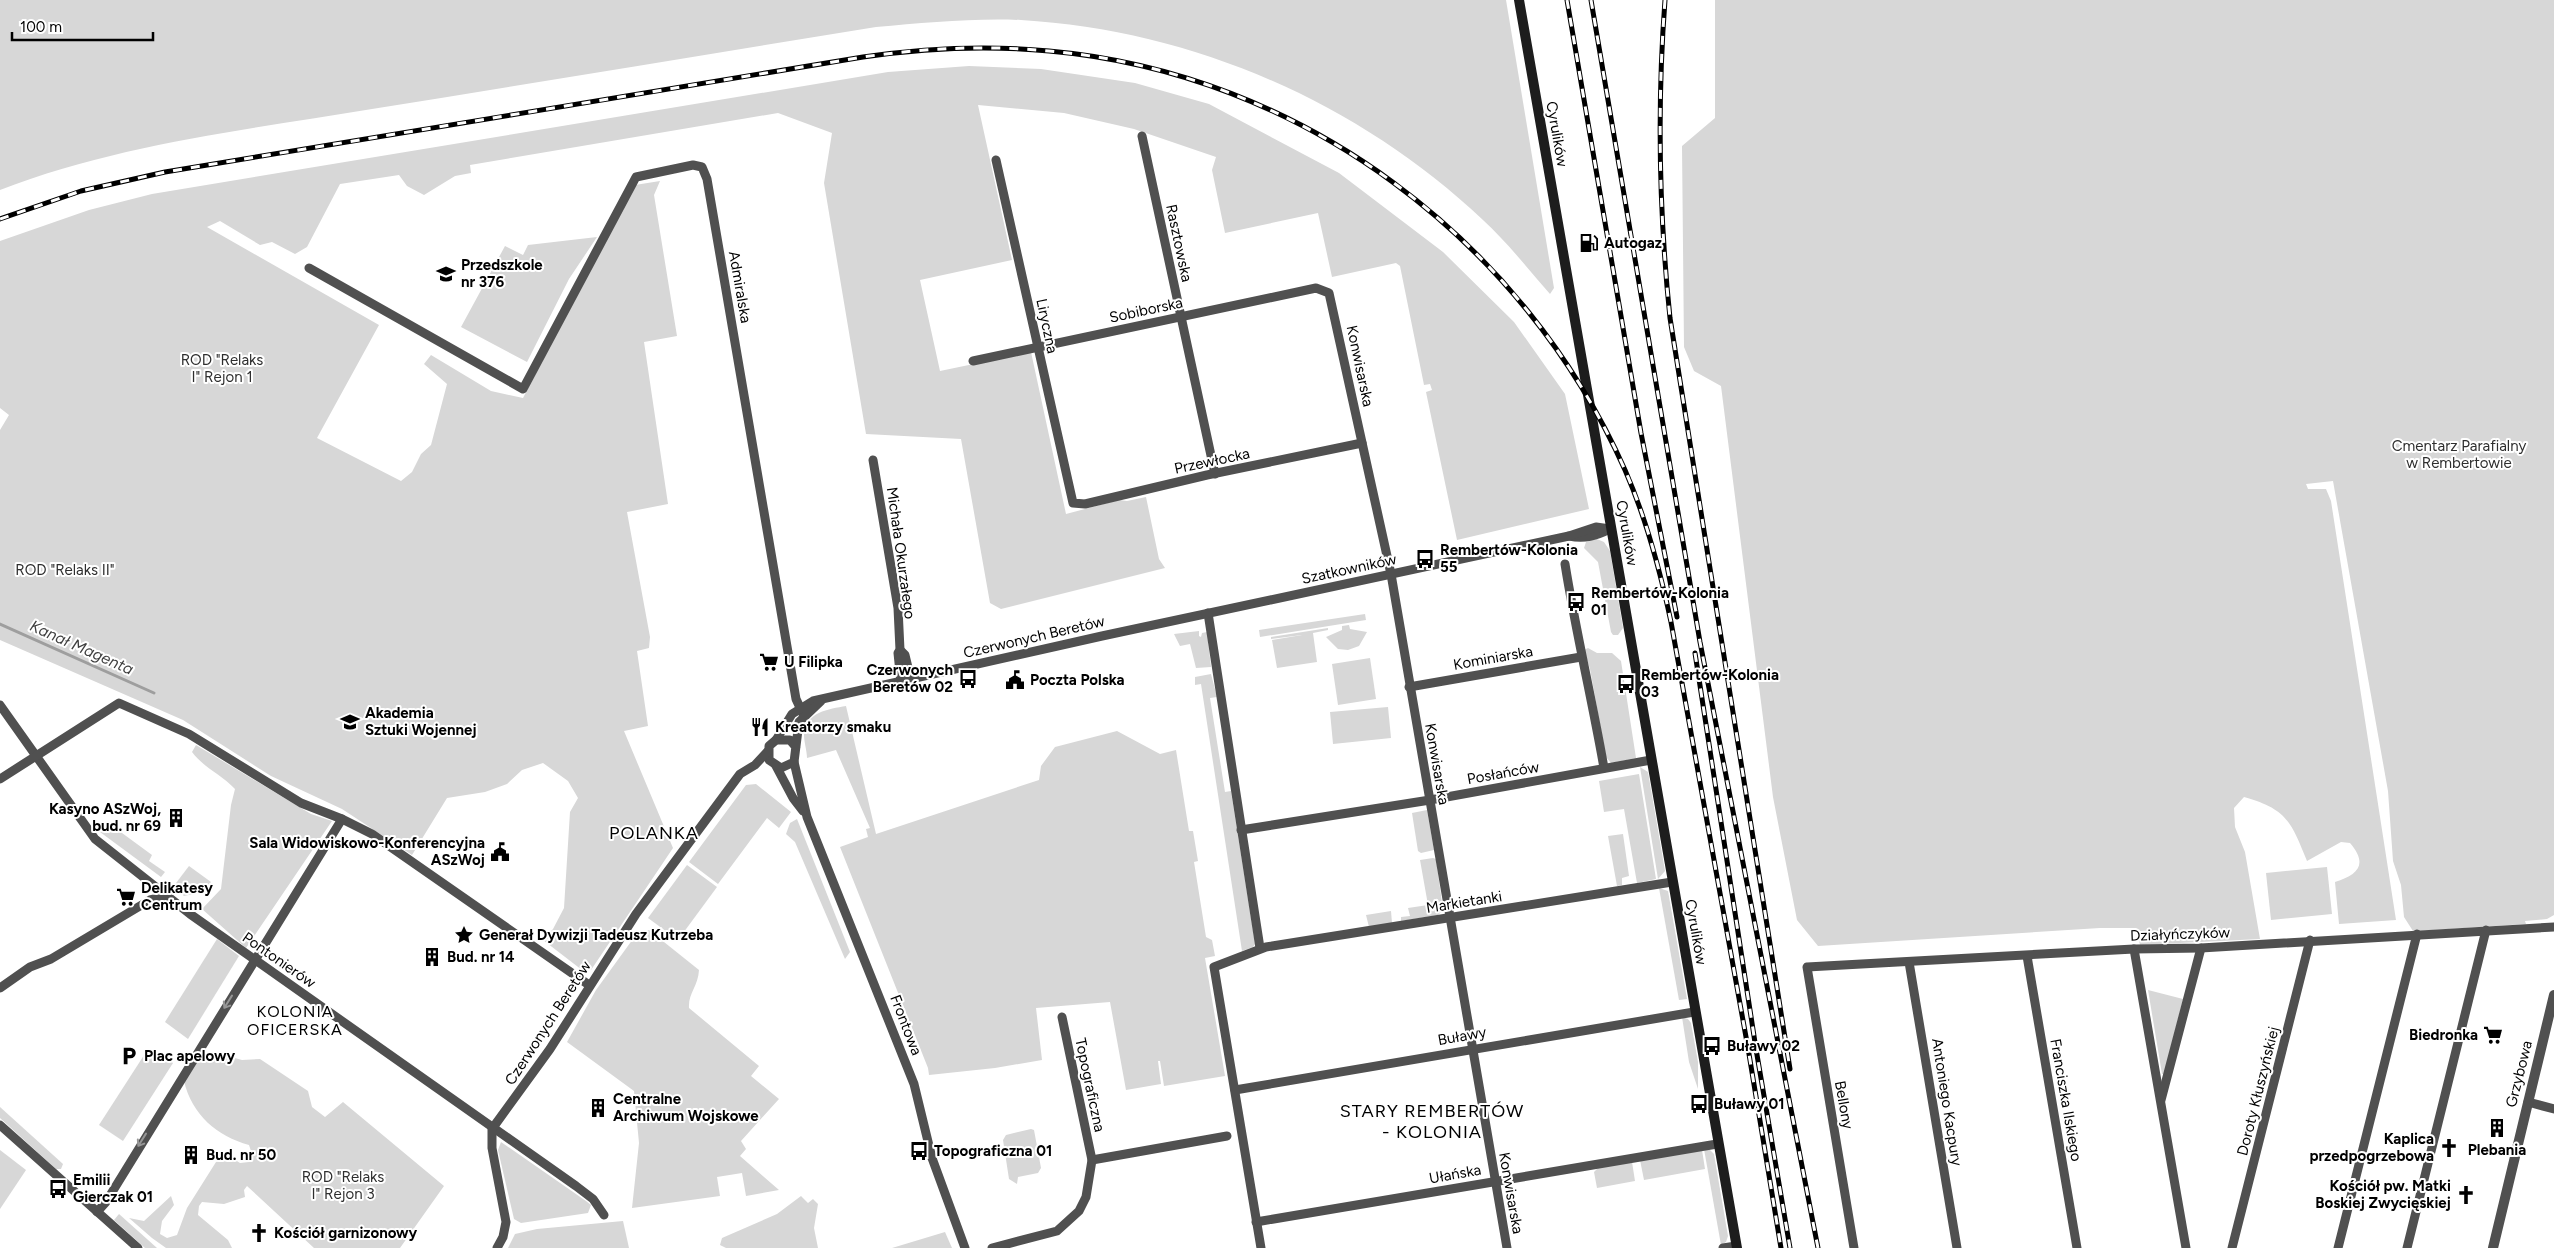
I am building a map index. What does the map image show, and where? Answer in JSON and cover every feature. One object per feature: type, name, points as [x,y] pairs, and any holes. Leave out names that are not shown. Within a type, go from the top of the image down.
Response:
[{"type":"main road","name":"Cyrulików","points":[[1519,0],[1736,1247]]},
{"type":"street","name":"Rasztowska","points":[[1142,136],[1215,474]]},
{"type":"street","name":"Liryczna","points":[[996,160],[1071,499]]},
{"type":"street","name":"Admiralska","points":[[309,268],[523,389],[636,177],[693,164],[702,167],[707,178],[795,694],[802,711]]},
{"type":"street","name":"Sobiborska","points":[[973,361],[1316,288],[1325,290]]},
{"type":"street","name":"Konwisarska","points":[[1325,290],[1331,297],[1391,574],[1507,1248]]},
{"type":"street","name":"Przewłocka","points":[[1071,499],[1073,503],[1079,505],[1362,443]]},
{"type":"street","name":"Michała Okurzałego","points":[[873,460],[898,608],[900,650],[897,662],[901,682]]},
{"type":"street","name":"Szatkowników","points":[[1194,616],[1569,536],[1596,527],[1610,529]]},
{"type":"street","points":[[1565,564],[1581,657],[1587,671],[1604,768]]},
{"type":"street","points":[[1208,613],[1260,948]]},
{"type":"street","name":"Czerwonych Beretów","points":[[802,711],[813,701],[1194,616]]},
{"type":"street","name":"Michała Okurzałego","points":[[900,650],[905,655],[912,680]]},
{"type":"street","name":"Kominiarska","points":[[1409,687],[1581,657]]},
{"type":"street","points":[[0,779],[118,702],[189,734],[301,803],[342,819],[372,834],[589,985]]},
{"type":"street","name":"Pontonierów","points":[[0,705],[95,839],[152,885],[254,960],[593,1199],[604,1215]]},
{"type":"street","points":[[802,711],[798,726],[794,762],[786,767],[774,765],[768,751],[792,714],[802,711]]},
{"type":"street","points":[[776,740],[790,740],[796,747]]},
{"type":"street","name":"Czerwonych Beretów","points":[[492,1129],[550,1049],[636,914],[740,774],[755,766],[768,751]]},
{"type":"street","name":"Posłańców","points":[[1241,830],[1430,800],[1651,760]]},
{"type":"street","name":"Frontowa","points":[[794,762],[808,817],[914,1084],[932,1158],[965,1248]]},
{"type":"street","name":"Czerwonych Beretów","points":[[755,766],[774,765]]},
{"type":"street","name":"Frontowa","points":[[774,765],[793,798],[808,817]]},
{"type":"street","points":[[97,1212],[106,1202],[342,819]]},
{"type":"street","name":"Markietanki","points":[[1235,1090],[1214,966],[1260,948],[1672,882]]},
{"type":"street","points":[[150,900],[152,885]]},
{"type":"street","points":[[0,988],[30,967],[51,959],[150,900],[167,896]]},
{"type":"street","name":"Działyńczyków","points":[[1806,967],[2134,949],[2201,948],[2310,940],[2554,927]]},
{"type":"street","points":[[2406,1248],[2486,930]]},
{"type":"street","points":[[2338,1248],[2417,934]]},
{"type":"street","name":"Doroty Kłuszyńskiej","points":[[2232,1248],[2310,940]]},
{"type":"street","points":[[2161,1104],[2201,948]]},
{"type":"street","points":[[2134,949],[2186,1248]]},
{"type":"street","name":"Franciszka Ilskiego","points":[[2027,956],[2077,1248]]},
{"type":"street","name":"Antoniego Kacpury","points":[[1909,962],[1957,1248]]},
{"type":"street","name":"Bellony","points":[[1806,967],[1854,1248]]},
{"type":"street","name":"Grzybowa","points":[[2492,1248],[2554,995]]},
{"type":"street","name":"Buławy","points":[[1235,1090],[1472,1048],[1694,1012]]},
{"type":"street","name":"Topograficzna","points":[[992,1248],[1052,1234],[1063,1227],[1084,1203],[1092,1160],[1062,1017]]},
{"type":"street","points":[[1235,1090],[1261,1248]]},
{"type":"street","points":[[2528,1102],[2554,1109]]},
{"type":"street","points":[[0,1125],[138,1248]]},
{"type":"street","points":[[492,1129],[492,1148],[506,1222],[503,1237],[497,1248]]},
{"type":"street","points":[[1092,1160],[1227,1136]]},
{"type":"street","name":"Ułańska","points":[[1256,1222],[1717,1144]]},
{"type":"street","points":[[1723,1248],[1736,1247]]},
{"type":"green space","points":[[0,0],[1506,0],[1554,288],[1550,294],[1492,228],[1434,178],[1382,140],[1327,108],[1269,80],[1209,57],[1148,39],[1085,27],[1021,20],[966,20],[876,27],[230,132],[183,140],[91,161],[45,174],[0,190]]},
{"type":"green space","name":"Cmentarz Parafialny w Rembertowie","points":[[1715,0],[2554,0],[2554,915],[2547,919],[2525,921],[2526,924],[2417,931],[2413,931],[2404,917],[2401,885],[2393,861],[2388,791],[2333,481],[2306,484],[2308,489],[2326,489],[2331,501],[2396,920],[2339,924],[2335,882],[2349,876],[2358,868],[2359,857],[2356,851],[2350,843],[2341,842],[2307,861],[2286,819],[2270,807],[2244,797],[2234,808],[2235,827],[2245,852],[2260,939],[2140,945],[2136,928],[2100,928],[1818,946],[1797,920],[1773,797],[1721,386],[1694,371],[1684,347],[1682,146],[1715,118]]},
{"type":"green space","points":[[969,66],[1041,69],[1135,83],[1209,104],[1339,173],[1443,252],[1514,322],[1565,394],[1589,509],[1457,540],[1426,392],[1432,390],[1430,384],[1424,385],[1400,266],[1396,263],[1332,277],[1318,213],[1225,233],[1212,170],[1216,157],[1134,129],[1064,113],[978,105],[1012,260],[920,280],[940,371],[1031,352],[1066,514],[1119,500],[1127,501],[1146,497],[1159,559],[1165,568],[1001,609],[990,603],[961,439],[866,434],[824,183],[832,133],[778,113],[470,165],[471,173],[455,176],[424,195],[407,186],[399,175],[340,184],[307,247],[295,254],[272,242],[260,245],[220,221],[207,227],[379,325],[317,438],[401,481],[412,472],[421,454],[431,445],[447,384],[424,364],[431,355],[491,391],[523,398],[635,185],[660,181],[654,195],[677,336],[644,342],[668,504],[627,512],[650,637],[649,648],[637,651],[648,726],[624,731],[673,848],[591,970],[582,970],[543,940],[553,929],[564,908],[570,812],[578,798],[568,781],[543,763],[522,770],[507,784],[485,792],[447,798],[412,855],[342,809],[271,776],[183,720],[0,640],[0,430],[9,415],[0,408],[0,241],[89,210],[152,194],[888,72]]},
{"type":"green space","points":[[597,237],[569,279],[527,362],[461,327],[505,246],[523,255],[528,245]]},
{"type":"green space","points":[[1597,539],[1604,542],[1610,551],[1623,628],[1618,635],[1613,635],[1611,632],[1598,562],[1584,548],[1586,542]]},
{"type":"green space","points":[[1365,614],[1366,620],[1260,637],[1259,630]]},
{"type":"green space","points":[[1349,625],[1350,629],[1367,632],[1359,646],[1348,650],[1338,649],[1326,637],[1342,630],[1342,626]]},
{"type":"green space","points":[[1328,628],[1328,630],[1313,633],[1317,662],[1277,668],[1272,640],[1302,635],[1271,639],[1271,637]]},
{"type":"green space","points":[[1199,631],[1199,636],[1201,637],[1202,633],[1207,632],[1211,667],[1196,668],[1190,644],[1180,646],[1174,634]]},
{"type":"green space","points":[[1588,648],[1597,653],[1612,653],[1621,661],[1636,758],[1611,763],[1606,757],[1590,669],[1584,650]]},
{"type":"green space","points":[[1370,658],[1376,699],[1338,705],[1332,664]]},
{"type":"green space","points":[[1211,674],[1217,697],[1210,698],[1225,792],[1231,791],[1255,944],[1253,947],[1242,951],[1201,684],[1195,685],[1195,677]]},
{"type":"green space","points":[[846,706],[876,834],[1039,780],[1041,766],[1055,747],[1117,731],[1160,754],[1176,750],[1189,831],[1193,831],[1198,861],[1194,862],[1206,937],[1212,940],[1215,956],[1205,958],[1225,1076],[1164,1086],[1160,1061],[1158,1061],[1161,1084],[1126,1090],[1110,1002],[1036,1008],[1042,1060],[995,1068],[929,1075],[928,1068],[840,847],[868,837],[866,829],[870,828],[836,750],[807,758],[804,735],[805,727],[809,721],[826,710]]},
{"type":"green space","points":[[1388,707],[1391,738],[1333,744],[1330,712]]},
{"type":"green space","points":[[196,745],[311,814],[332,821],[246,948],[202,909],[221,889],[231,805],[235,789],[197,758],[192,752]]},
{"type":"green space","points":[[1640,767],[1648,772],[1665,871],[1658,879]]},
{"type":"green space","points":[[1639,774],[1656,879],[1637,883],[1624,809],[1604,812],[1599,781]]},
{"type":"green space","points":[[756,784],[791,812],[779,828],[767,818],[718,884],[689,862],[746,785]]},
{"type":"green space","points":[[1427,810],[1434,850],[1421,853],[1418,851],[1412,813]]},
{"type":"green space","points":[[797,819],[850,952],[845,959],[795,842],[786,834],[790,823]]},
{"type":"green space","points":[[107,822],[152,855],[149,861],[165,872],[161,877],[100,832],[99,828]]},
{"type":"green space","points":[[1623,834],[1629,876],[1622,878],[1622,885],[1617,886],[1608,836]]},
{"type":"green space","points":[[1436,859],[1443,910],[1438,915],[1401,921],[1401,917],[1410,916],[1408,908],[1428,905],[1420,860]]},
{"type":"green space","points":[[687,865],[717,887],[678,940],[648,918]]},
{"type":"green space","points":[[189,866],[211,882],[203,892],[184,896],[173,887]]},
{"type":"green space","points":[[2327,867],[2332,914],[2271,920],[2266,873]]},
{"type":"green space","points":[[1659,888],[1668,891],[1687,999],[1679,1000]]},
{"type":"green space","points":[[1391,911],[1392,923],[1369,927],[1366,915]]},
{"type":"green space","points":[[649,930],[699,970],[690,998],[689,1008],[759,1066],[751,1076],[779,1099],[741,1141],[746,1149],[740,1156],[779,1190],[746,1196],[742,1173],[717,1177],[720,1196],[632,1208],[639,1143],[634,1091],[567,1042],[596,990],[638,932]]},
{"type":"green space","points":[[217,939],[239,956],[188,1039],[165,1022]]},
{"type":"green space","points":[[2148,990],[2183,999],[2164,1074],[2162,1074]]},
{"type":"green space","points":[[1682,1017],[1688,1019],[1691,1023],[1698,1062],[1698,1089],[1689,1062]]},
{"type":"green space","points":[[148,1049],[173,1063],[123,1141],[99,1125]]},
{"type":"green space","name":"ROD \"Relaks I\" Rejon 3","points":[[199,1053],[217,1053],[242,1060],[260,1059],[308,1091],[312,1107],[325,1117],[343,1102],[444,1186],[400,1248],[314,1248],[247,1186],[244,1190],[245,1197],[224,1204],[202,1202],[199,1206],[198,1215],[228,1240],[232,1248],[166,1248],[129,1218],[144,1221],[171,1196],[174,1205],[162,1221],[160,1234],[167,1238],[177,1235],[187,1208],[216,1162],[232,1158],[240,1163],[249,1162],[251,1151],[249,1145],[216,1130],[193,1104],[184,1081]]},
{"type":"green space","points":[[0,1107],[63,1164],[61,1169],[56,1169],[0,1118]]},
{"type":"green space","points":[[1031,1129],[1034,1130],[1041,1168],[1038,1173],[1018,1177],[1017,1184],[1009,1179],[1003,1140],[1006,1135]]},
{"type":"green space","points":[[501,1142],[591,1205],[588,1213],[521,1223],[514,1219],[498,1150]]},
{"type":"green space","points":[[1704,1149],[1709,1149],[1714,1154],[1728,1236],[1726,1242],[1721,1245]]},
{"type":"green space","points":[[0,1150],[26,1170],[0,1209]]},
{"type":"green space","points":[[1702,1150],[1705,1169],[1644,1180],[1640,1160]]},
{"type":"green space","points":[[1632,1162],[1635,1181],[1597,1188],[1594,1172],[1598,1168]]},
{"type":"green space","points":[[801,1196],[808,1203],[813,1199],[818,1204],[814,1228],[818,1248],[726,1248],[720,1245],[722,1238],[777,1214]]},
{"type":"green space","points":[[119,1214],[157,1248],[145,1248],[114,1220]]},
{"type":"green space","points":[[623,1221],[629,1248],[508,1248],[515,1234],[537,1229]]},
{"type":"green space","points":[[945,1232],[952,1248],[892,1248]]},
{"type":"waterway","name":"Kanał Magenta","points":[[0,624],[154,693]]},
{"type":"railway","points":[[1567,0],[1641,433],[1677,617]]},
{"type":"railway","points":[[1591,0],[1700,642],[1818,1248]]},
{"type":"railway","points":[[1665,0],[1662,40],[1660,159],[1663,238],[1670,318],[1790,1069]]},
{"type":"railway","points":[[0,219],[81,191],[165,172],[909,51],[979,48],[1025,49],[1142,66],[1231,93],[1315,133],[1393,182],[1464,242],[1527,311],[1581,387],[1625,470],[1652,544],[1671,622],[1748,1048],[1781,1248]]},
{"type":"railway","points":[[1695,653],[1756,1049],[1790,1248]]},
{"type":"place","name":"Autogaz","points":[[1589,243]]},
{"type":"place","name":"Przedszkole nr 376","points":[[446,274]]},
{"type":"place","name":"Rembertów-Kolonia 55","points":[[1425,559]]},
{"type":"place","name":"Rembertów-Kolonia 01","points":[[1576,602]]},
{"type":"place","name":"U Filipka","points":[[769,662]]},
{"type":"place","name":"Czerwonych Beretów 02","points":[[968,679]]},
{"type":"place","name":"Poczta Polska","points":[[1015,680]]},
{"type":"place","name":"Rembertów-Kolonia 03","points":[[1626,684]]},
{"type":"place","name":"Akademia Sztuki Wojennej","points":[[350,722]]},
{"type":"place","name":"Kreatorzy smaku","points":[[760,727]]},
{"type":"place","name":"Kasyno ASzWoj, bud. nr 69","points":[[176,818]]},
{"type":"place","name":"Sala Widowiskowo-Konferencyjna ASzWoj","points":[[500,852]]},
{"type":"place","name":"Delikatesy Centrum","points":[[126,897]]},
{"type":"place","name":"Generał Dywizji Tadeusz Kutrzeba","points":[[464,935]]},
{"type":"place","name":"Bud. nr 14","points":[[432,957]]},
{"type":"place","name":"Biedronka","points":[[2493,1035]]},
{"type":"place","name":"Buławy 02","points":[[1712,1046]]},
{"type":"place","name":"Plac apelowy","points":[[129,1056]]},
{"type":"place","name":"Buławy 01","points":[[1699,1104]]},
{"type":"place","name":"Centralne Archiwum Wojskowe","points":[[598,1108]]},
{"type":"place","name":"Plebania","points":[[2497,1128]]},
{"type":"place","name":"Kaplica przedpogrzebowa","points":[[2449,1148]]},
{"type":"place","name":"Topograficzna 01","points":[[919,1151]]},
{"type":"place","name":"Bud. nr 50","points":[[191,1155]]},
{"type":"place","name":"Emilii Gierczak 01","points":[[58,1189]]},
{"type":"place","name":"Kościół pw. Matki Boskiej Zwycięskiej","points":[[2466,1195]]},
{"type":"place","name":"Kościół garnizonowy","points":[[259,1233]]},
{"type":"district","name":"POLANKA","points":[[654,833]]},
{"type":"district","name":"KOLONIA OFICERSKA","points":[[295,1020]]},
{"type":"district","name":"STARY REMBERTÓW - KOLONIA","points":[[1432,1121]]},
{"type":"park label","name":"ROD \"Relaks I\" Rejon 1","points":[[222,368]]},
{"type":"park label","name":"ROD \"Relaks II\"","points":[[65,570]]}]
